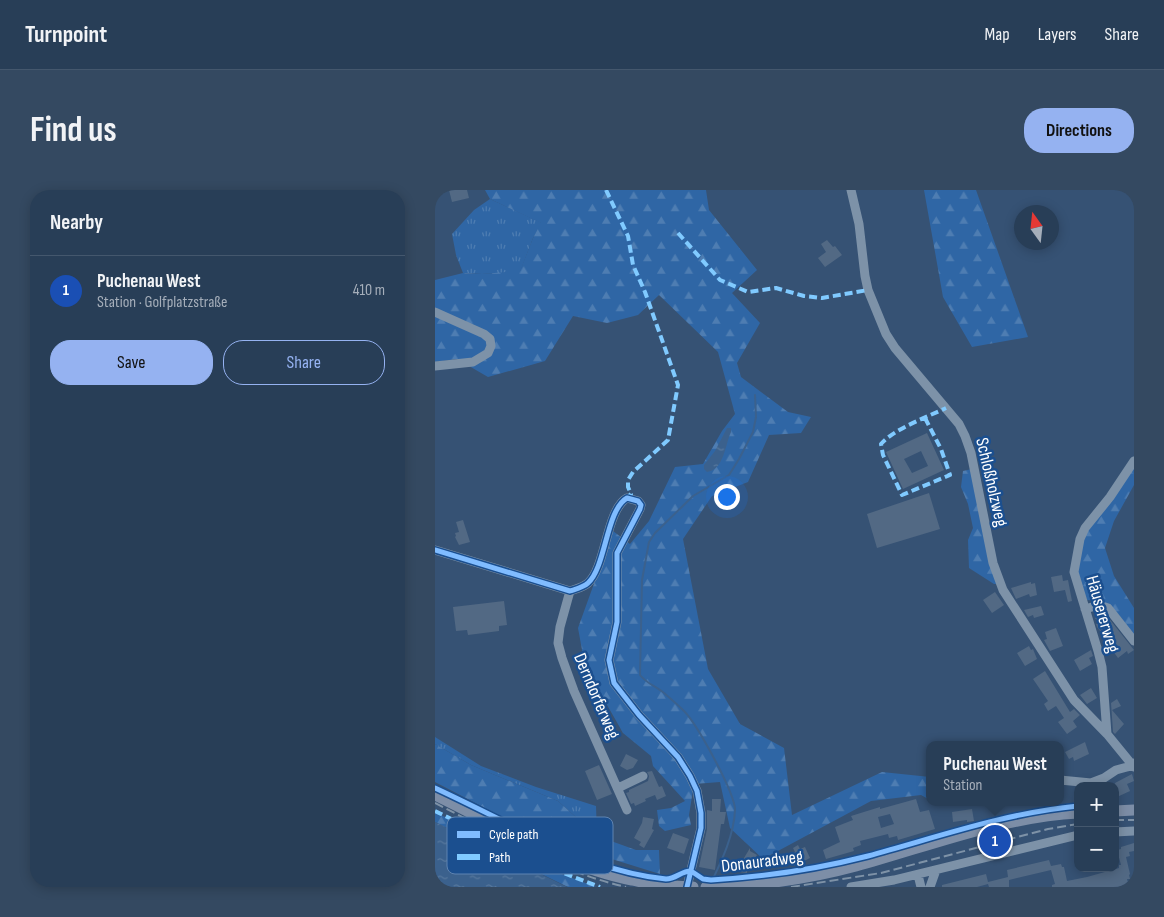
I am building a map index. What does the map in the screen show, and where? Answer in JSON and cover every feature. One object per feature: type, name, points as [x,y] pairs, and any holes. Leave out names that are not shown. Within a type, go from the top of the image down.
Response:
[{"type":"main road","points":[[435,794],[481,817]]},
{"type":"main road","points":[[1119,811],[1134,810]]},
{"type":"main road","points":[[706,887],[787,880],[829,872],[1001,824],[1074,813]]},
{"type":"main road","points":[[611,874],[658,885],[693,887]]},
{"type":"street","name":"Schloßholzweg","points":[[851,190],[859,224],[866,283],[886,334],[895,348],[959,424],[965,436],[971,453],[993,563],[1003,590],[1074,700],[1107,734],[1133,765]]},
{"type":"street","points":[[435,312],[485,334],[490,339],[491,346],[488,353],[473,362],[435,366]]},
{"type":"street","name":"Häusererweg","points":[[1107,734],[1102,667],[1074,572],[1080,539],[1085,528],[1110,497],[1134,461]]},
{"type":"street","points":[[435,550],[570,591],[587,585],[594,577],[621,502],[627,498],[638,501],[641,505],[617,553],[617,622],[609,660],[614,683],[639,715],[678,757],[697,791],[701,813],[701,828],[687,887]]},
{"type":"street","name":"Derndorferweg","points":[[570,591],[560,626],[558,643],[574,691],[627,810]]},
{"type":"street","points":[[1085,609],[1099,605],[1108,608],[1134,641]]},
{"type":"street","points":[[1064,780],[1091,783],[1104,778],[1116,770],[1133,765]]},
{"type":"street","points":[[618,788],[643,776]]},
{"type":"street","points":[[851,887],[918,875],[1074,836]]},
{"type":"street","points":[[930,887],[936,870]]},
{"type":"street","points":[[893,887],[914,882],[918,875]]},
{"type":"street","points":[[918,875],[921,887]]},
{"type":"green space","points":[[485,190],[706,190],[709,210],[757,270],[732,293],[760,323],[737,363],[741,377],[788,412],[811,417],[801,433],[769,435],[748,482],[712,496],[683,539],[708,669],[740,724],[784,748],[792,815],[882,772],[926,777],[926,798],[921,795],[871,801],[763,859],[730,828],[720,782],[694,784],[689,815],[691,825],[665,831],[659,826],[657,810],[671,808],[685,801],[653,766],[651,756],[623,733],[585,666],[578,628],[613,531],[630,544],[649,521],[675,467],[703,464],[722,431],[735,414],[718,352],[659,295],[638,315],[607,323],[573,316],[545,361],[488,377],[457,359],[435,362],[435,280],[463,273],[482,274],[520,271],[541,223],[490,199]]},
{"type":"green space","points":[[924,190],[976,190],[1028,337],[972,347],[943,297]]},
{"type":"green space","points":[[490,199],[542,223],[533,238],[520,272],[463,273],[456,255],[452,234],[474,210]]},
{"type":"green space","points":[[1134,466],[1134,485],[1114,521],[1105,548],[1114,576],[1134,608],[1134,635],[1110,606],[1087,600],[1079,581],[1077,570],[1079,555],[1089,527]]},
{"type":"green space","points":[[972,469],[999,584],[994,584],[969,568],[968,540],[973,528],[968,504],[961,487],[963,471]]},
{"type":"green space","points":[[435,737],[481,766],[536,787],[596,806],[596,817],[576,817],[558,801],[471,765],[435,744]]},
{"type":"green space","points":[[435,744],[471,765],[558,801],[576,817],[502,817],[435,782]]},
{"type":"green space","points":[[435,812],[447,818],[447,828],[435,822]]},
{"type":"green space","points":[[613,842],[636,850],[659,850],[660,874],[613,859]]},
{"type":"green space","points":[[541,874],[562,874],[596,887],[568,887]]},
{"type":"water","points":[[727,428],[731,428],[731,432],[723,456],[717,467],[707,472],[704,469],[704,465],[715,451]]},
{"type":"water","points":[[435,822],[447,828],[447,874],[541,874],[567,887],[435,887]]},
{"type":"building","points":[[449,190],[467,190],[469,198],[452,202]]},
{"type":"building","points":[[827,240],[842,255],[825,267],[818,258],[826,252],[821,244]]},
{"type":"building","points":[[927,433],[944,470],[903,489],[886,452]],"holes":[[[921,451],[928,466],[912,473],[904,459]]]},
{"type":"building","points":[[929,493],[940,529],[877,548],[867,514]]},
{"type":"building","points":[[463,520],[470,542],[459,545],[455,537],[455,533],[459,532],[456,522]]},
{"type":"building","points":[[1062,575],[1063,581],[1068,580],[1072,601],[1068,602],[1065,590],[1054,592],[1051,577]]},
{"type":"building","points":[[1031,582],[1031,584],[1035,583],[1037,595],[1030,597],[1029,594],[1016,599],[1011,588]]},
{"type":"building","points":[[995,592],[1004,605],[992,613],[983,600]]},
{"type":"building","points":[[504,601],[507,625],[499,626],[499,631],[468,635],[467,630],[456,631],[453,607]]},
{"type":"building","points":[[1041,606],[1044,615],[1034,618],[1033,615],[1028,617],[1024,610]]},
{"type":"building","points":[[1102,612],[1134,650],[1128,654],[1127,651],[1118,658],[1110,647],[1116,644],[1109,634],[1105,637],[1097,627],[1096,624],[1099,623],[1095,618]]},
{"type":"building","points":[[1056,628],[1063,646],[1050,651],[1044,640],[1047,639],[1045,632]]},
{"type":"building","points":[[1029,646],[1031,650],[1033,649],[1037,659],[1025,666],[1017,653]]},
{"type":"building","points":[[1091,650],[1093,656],[1089,658],[1092,664],[1080,671],[1074,660]]},
{"type":"building","points":[[1045,671],[1070,712],[1074,709],[1080,715],[1073,721],[1077,727],[1067,734],[1058,722],[1064,718],[1056,706],[1048,711],[1044,704],[1048,701],[1033,679]]},
{"type":"building","points":[[1091,688],[1097,698],[1087,704],[1080,695]]},
{"type":"building","points":[[1117,699],[1121,706],[1112,710],[1124,724],[1115,734],[1113,732],[1111,703]]},
{"type":"building","points":[[1085,742],[1089,754],[1074,761],[1073,757],[1069,759],[1065,752]]},
{"type":"building","points":[[626,754],[638,760],[633,768],[627,770],[620,766]]},
{"type":"building","points":[[599,765],[612,794],[597,800],[585,771]]},
{"type":"building","points":[[652,771],[659,787],[662,786],[666,796],[657,800],[655,795],[635,806],[634,803],[631,804],[626,793],[648,781],[649,776],[647,772]]},
{"type":"building","points":[[1132,774],[1134,781],[1127,784],[1130,791],[1119,796],[1119,782],[1117,782]]},
{"type":"building","points":[[712,799],[721,799],[720,812],[726,812],[724,824],[721,824],[715,870],[699,867],[707,829],[707,810],[712,811]]},
{"type":"building","points":[[916,799],[920,812],[929,810],[935,829],[898,840],[897,836],[889,838],[888,834],[860,841],[861,845],[853,848],[854,851],[826,859],[823,850],[840,842],[835,827],[853,820],[851,816],[880,807],[880,809]],"holes":[[[890,814],[894,824],[881,828],[878,817]]]},
{"type":"building","points":[[972,809],[974,821],[953,822],[952,812]]},
{"type":"building","points":[[643,817],[654,819],[652,829],[654,830],[644,848],[639,845],[641,842],[634,838]]},
{"type":"building","points":[[673,833],[689,839],[684,854],[667,848]]},
{"type":"building","points":[[1134,843],[1134,851],[1129,852],[1130,856],[1126,857],[1130,874],[1130,879],[1127,879],[1129,887],[1052,887],[1055,884],[1051,870],[1009,880],[1009,887],[989,887],[988,884],[977,887],[942,887],[942,885],[986,874],[988,882],[1008,877],[1007,870],[1049,860],[1051,866],[1061,864],[1064,867],[1067,881],[1105,872],[1119,872],[1119,865],[1121,865],[1119,850]]},
{"type":"building","points":[[798,845],[800,849],[805,847],[810,858],[794,866],[789,855],[795,852],[793,848]]},
{"type":"building","points":[[750,848],[750,851],[757,855],[755,858],[762,861],[757,869],[748,864],[747,873],[739,871],[730,872],[730,864],[741,863]]},
{"type":"waterway","points":[[711,883],[730,838],[735,810],[733,801],[714,759],[690,718],[661,691],[640,675],[642,580],[649,542],[655,533],[693,496],[729,475],[739,459],[753,432],[756,417],[755,395]]},
{"type":"railway","points":[[435,803],[462,817]]},
{"type":"railway","points":[[1119,820],[1134,820]]},
{"type":"railway","points":[[791,887],[881,873],[1048,829],[1074,825]]},
{"type":"railway","points":[[583,874],[626,887]]},
{"type":"marked path","points":[[606,190],[628,236],[633,265],[645,292],[678,385],[668,440],[633,472],[628,480],[631,494],[627,498]]},
{"type":"marked path","points":[[678,233],[720,280],[748,292],[776,288],[804,296],[822,298],[868,290]]},
{"type":"marked path","points":[[925,418],[941,449],[950,475],[902,495],[883,455],[881,444],[902,428],[946,408]]},
{"type":"marked path","points":[[435,811],[447,817]]},
{"type":"marked path","points":[[566,874],[600,887]]},
{"type":"cycle path","points":[[435,550],[570,591],[588,583],[594,575],[599,565],[610,526],[620,504],[627,498],[638,501],[641,505],[617,553],[617,622],[609,660],[614,683],[639,715],[678,757],[697,791],[701,813],[701,828],[687,887]]},
{"type":"cycle path","name":"Donauradweg","points":[[435,788],[495,817]]},
{"type":"cycle path","name":"Donauradweg","points":[[613,869],[666,879],[691,871],[703,879],[711,880],[771,875],[849,861],[1024,814],[1074,806]]},
{"type":"place","name":"Puchenau West","points":[[995,841]]}]
